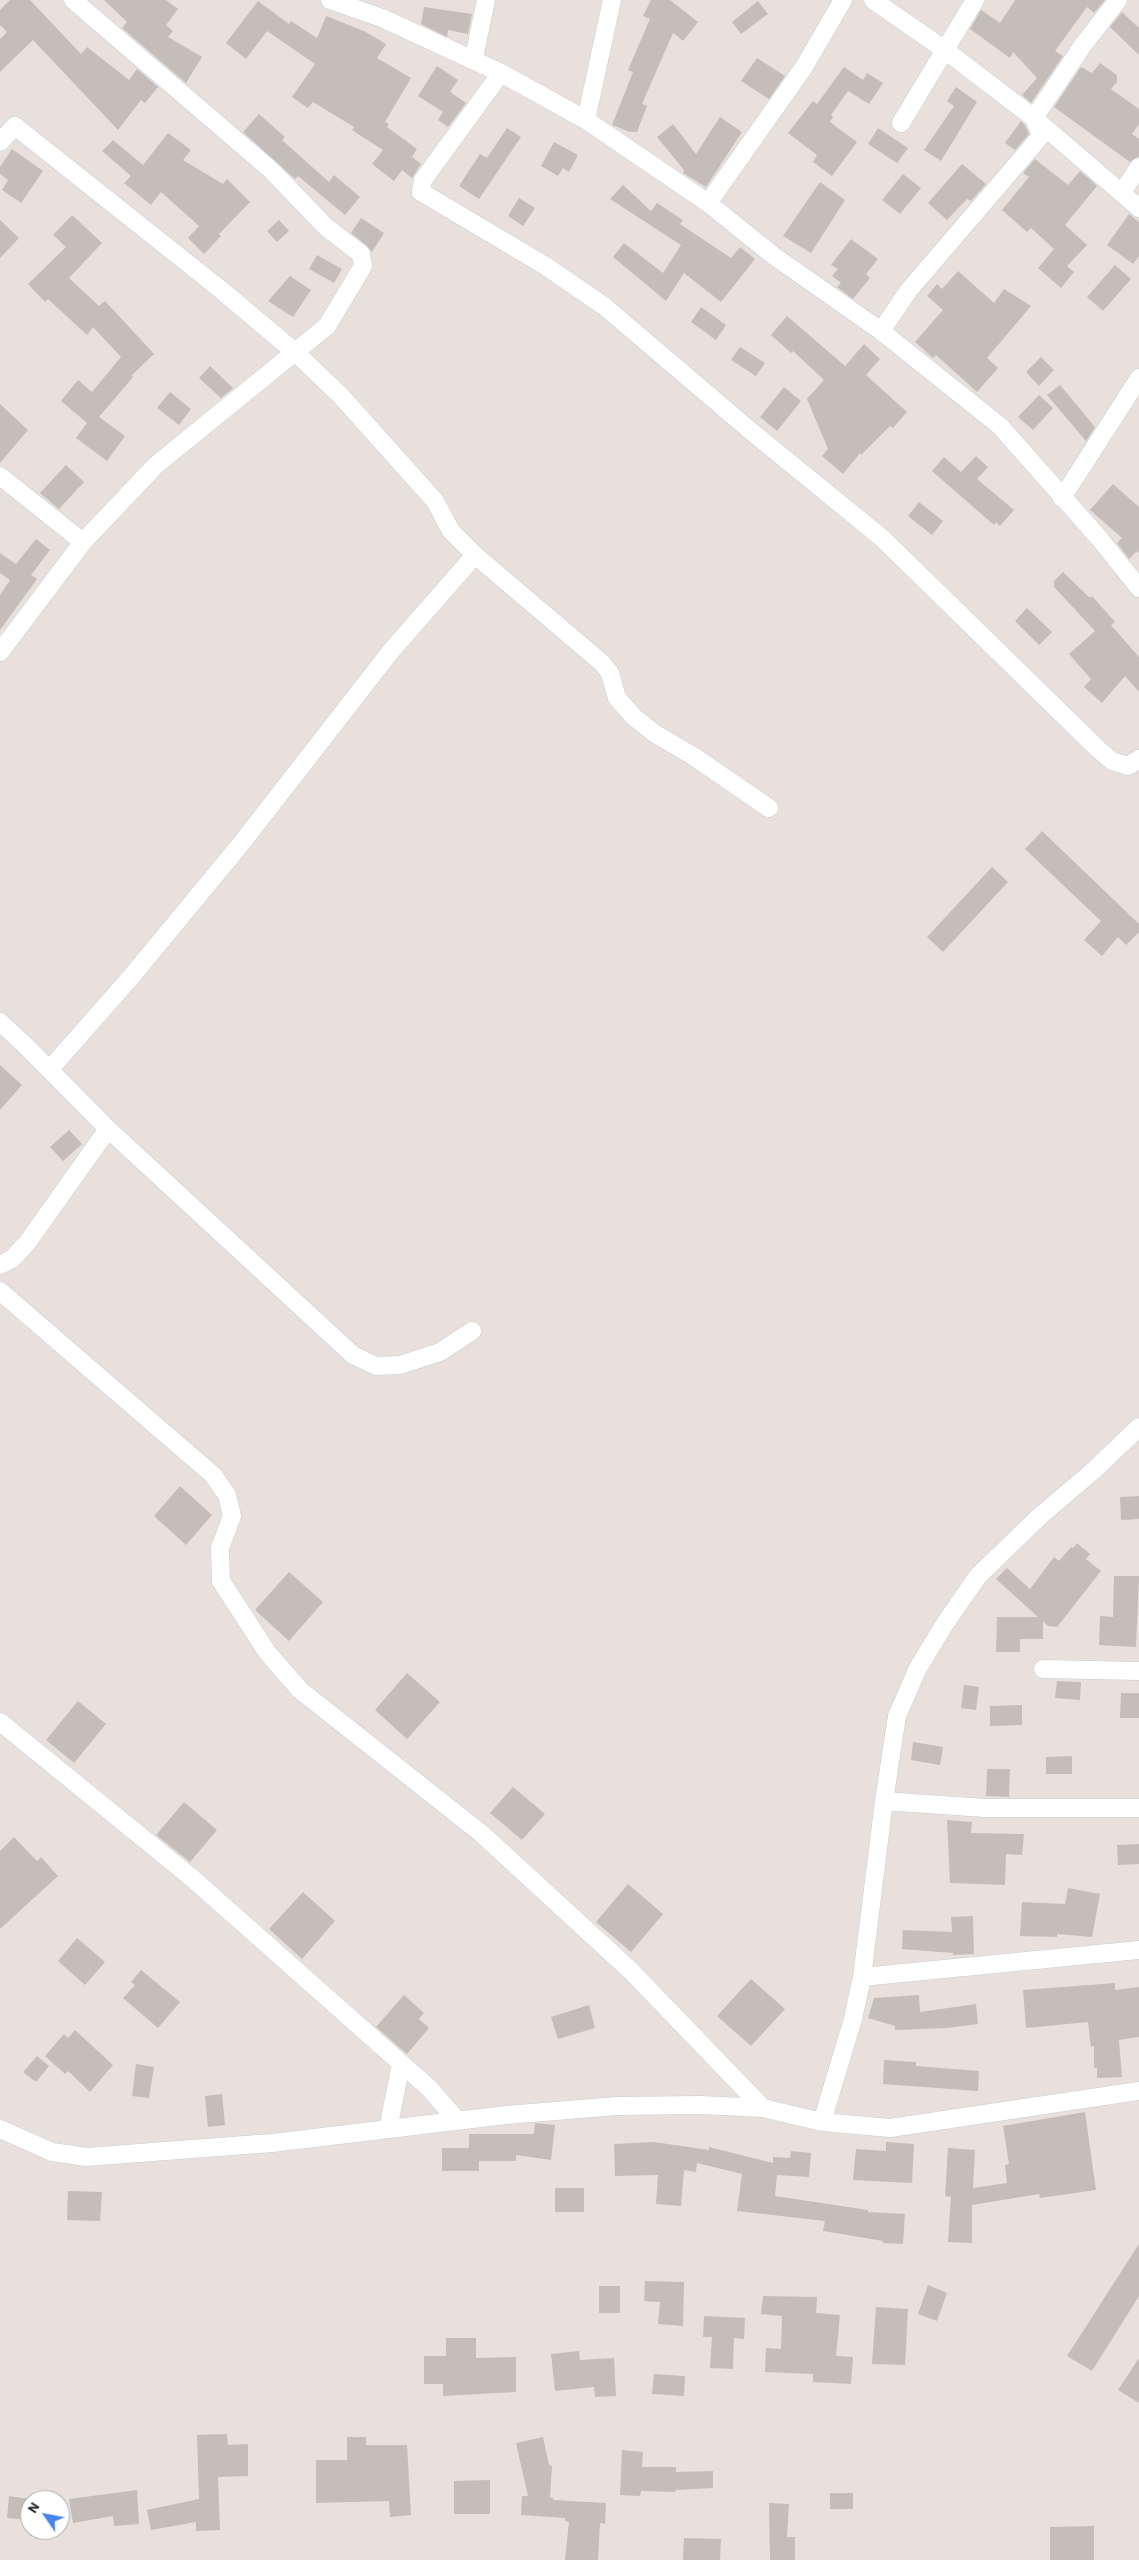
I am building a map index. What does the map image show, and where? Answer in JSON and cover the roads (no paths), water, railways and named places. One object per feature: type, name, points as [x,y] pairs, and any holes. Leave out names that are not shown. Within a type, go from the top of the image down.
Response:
[{"type":"street","points":[[0,652],[84,542],[156,465],[327,326],[358,278],[363,266],[361,254],[326,227],[271,170],[74,0]]},
{"type":"street","points":[[330,0],[369,6],[474,58],[586,120],[708,203],[774,256],[881,331],[1000,426],[1099,538],[1139,588]]},
{"type":"street","points":[[474,58],[486,0]]},
{"type":"street","points":[[586,120],[612,0]]},
{"type":"street","points":[[708,203],[804,67],[843,0]]},
{"type":"street","points":[[873,0],[945,50],[1034,118],[1139,208]]},
{"type":"street","points":[[901,123],[975,0]]},
{"type":"street","points":[[1034,118],[1083,44],[1118,0]]},
{"type":"street","points":[[501,73],[423,180],[421,192],[544,265],[604,306],[752,432],[882,538],[1098,750],[1112,761],[1128,766],[1139,760]]},
{"type":"street","points":[[881,331],[909,290],[1040,136],[1034,118]]},
{"type":"street","points":[[0,142],[16,126],[220,289],[296,353],[342,396],[436,501],[451,531],[475,555],[602,663],[610,673],[617,698],[634,717],[654,733],[693,756],[769,808]]},
{"type":"street","points":[[1122,192],[1139,167]]},
{"type":"street","points":[[1062,498],[1139,378]]},
{"type":"street","points":[[0,476],[84,542]]},
{"type":"street","points":[[50,1069],[131,977],[240,845],[391,651],[475,555]]},
{"type":"street","points":[[0,1022],[108,1128],[353,1355],[376,1366],[400,1365],[440,1352],[472,1332]]},
{"type":"street","points":[[0,1265],[12,1259],[27,1243],[108,1128]]},
{"type":"street","points":[[0,1291],[213,1475],[227,1495],[232,1516],[220,1548],[221,1581],[267,1652],[300,1690],[482,1834],[631,1971],[764,2108]]},
{"type":"street","points":[[822,2122],[853,2019],[862,1977],[884,1801],[897,1716],[918,1668],[946,1622],[978,1576],[1040,1516],[1093,1471],[1139,1427]]},
{"type":"street","points":[[1043,1669],[1139,1671]]},
{"type":"street","points":[[0,1722],[192,1878],[429,2088],[457,2120]]},
{"type":"street","points":[[884,1801],[985,1808],[1139,1808]]},
{"type":"street","points":[[862,1977],[1139,1950]]},
{"type":"street","points":[[388,2129],[401,2064]]},
{"type":"street","points":[[0,2129],[52,2152],[86,2157],[272,2143],[457,2120],[617,2106],[701,2105],[764,2108],[822,2122],[890,2128],[1139,2091]]}]
